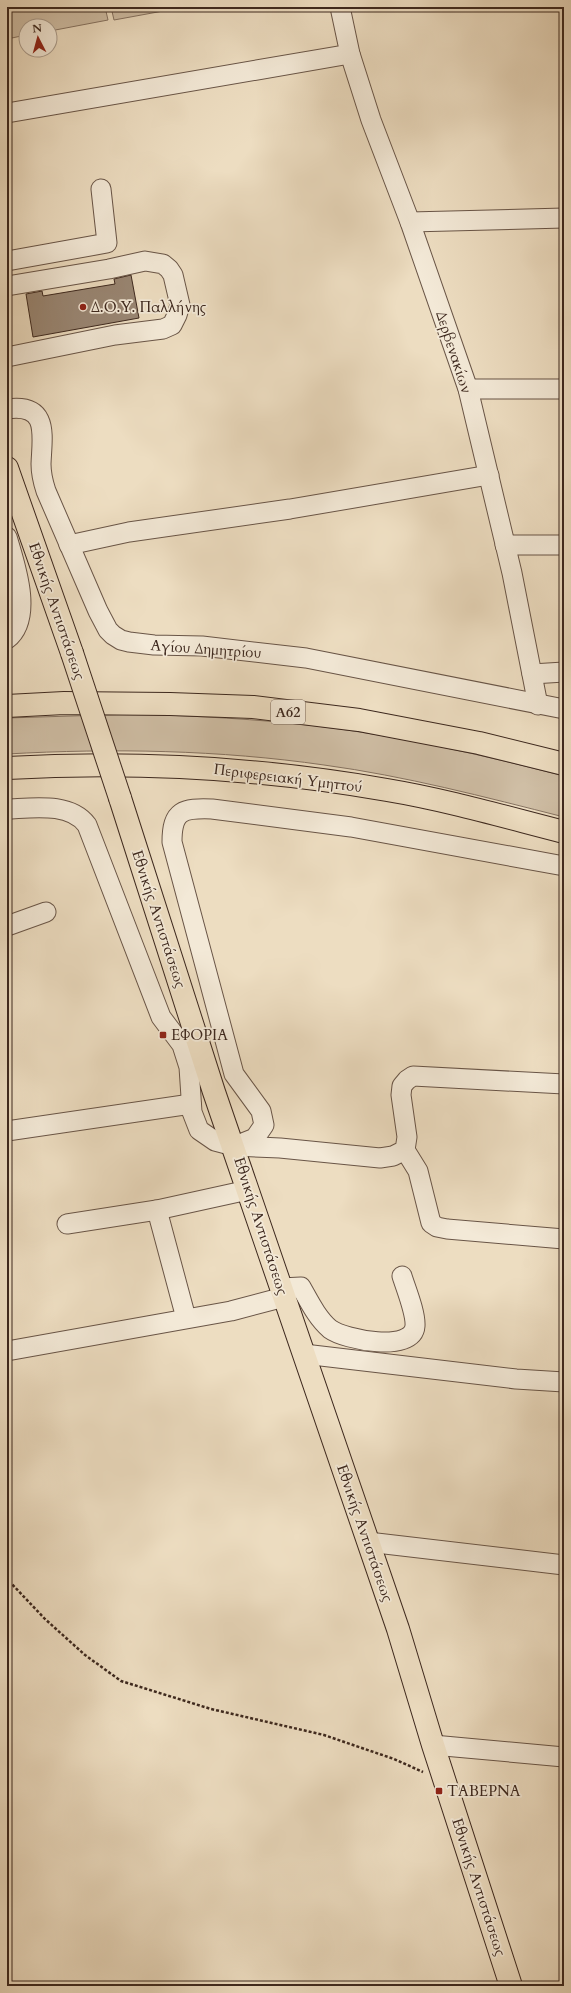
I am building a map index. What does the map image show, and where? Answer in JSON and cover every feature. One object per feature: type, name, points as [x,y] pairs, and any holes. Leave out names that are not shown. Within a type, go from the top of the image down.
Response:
[{"type":"main road","name":"Εθνικής Αντιστάσεως","points":[[7,468],[72,653],[214,1092],[234,1146],[398,1629],[443,1778],[511,1986]]},
{"type":"main road","name":"Α62","points":[[7,706],[64,703],[253,707],[359,720],[479,743],[564,764]]},
{"type":"main road","name":"Περιφερειακή Υμηττού","points":[[7,768],[153,766],[271,773],[374,788],[446,802],[564,832]]},
{"type":"street","name":"Δερβενακίων","points":[[340,7],[350,54],[371,120],[410,222],[468,390],[505,545],[538,705]]},
{"type":"street","points":[[7,113],[350,54]]},
{"type":"street","points":[[7,261],[107,244],[101,189]]},
{"type":"street","points":[[410,222],[564,218]]},
{"type":"street","points":[[7,286],[109,269],[146,261],[163,264],[170,270],[173,275],[180,306],[172,325],[163,329],[115,335],[7,357]]},
{"type":"street","points":[[468,390],[564,389]]},
{"type":"street","name":"Αγίου Δημητρίου","points":[[7,409],[22,409],[30,412],[41,424],[44,443],[41,462],[43,481],[69,545],[103,621],[113,635],[121,640],[139,644],[229,649],[306,658],[564,709]]},
{"type":"street","points":[[69,545],[129,532],[290,510],[489,475]]},
{"type":"street","points":[[7,537],[17,575],[21,602],[19,622],[7,639]]},
{"type":"street","points":[[505,545],[564,545]]},
{"type":"street","points":[[532,674],[564,672]]},
{"type":"street","points":[[234,1146],[255,1138],[264,1125],[261,1110],[234,1074],[172,842],[172,830],[175,817],[182,811],[194,808],[212,809],[350,827],[564,866]]},
{"type":"street","points":[[7,809],[65,810],[81,818],[87,825],[161,1017],[182,1045],[189,1067],[194,1121],[199,1130],[207,1137],[234,1146],[280,1148],[380,1158],[392,1156],[405,1150]]},
{"type":"street","points":[[7,926],[46,912]]},
{"type":"street","points":[[564,1084],[414,1076],[407,1080],[402,1086],[401,1095],[407,1137],[405,1150],[418,1171],[431,1223],[434,1226],[447,1229],[564,1239]]},
{"type":"street","points":[[7,1131],[192,1104]]},
{"type":"street","points":[[67,1224],[157,1210],[248,1190]]},
{"type":"street","points":[[157,1210],[186,1318]]},
{"type":"street","points":[[7,1351],[251,1306],[300,1287],[322,1321],[332,1330],[375,1342],[406,1340],[411,1336],[415,1326],[402,1276]]},
{"type":"street","points":[[304,1354],[516,1379],[564,1382]]},
{"type":"street","points":[[368,1542],[564,1565]]},
{"type":"street","points":[[433,1745],[564,1758]]},
{"type":"path","points":[[8,1581],[45,1619],[84,1655],[121,1681],[211,1709],[324,1735],[394,1759],[420,1771],[443,1778]]},
{"type":"shaded area","points":[[7,7],[105,7],[108,20],[58,29],[58,18],[18,18],[18,37],[7,39]]},
{"type":"shaded area","points":[[111,7],[185,7],[114,20]]},
{"type":"shaded area","points":[[136,714],[272,721],[317,726],[379,735],[503,761],[564,776],[564,817],[415,781],[324,765],[285,760],[206,753],[126,751],[7,754],[7,718]]},
{"type":"building","name":"Δ.Ο.Υ. Παλλήνης","points":[[131,275],[139,318],[33,337],[26,294],[42,291],[43,296],[115,284],[114,279]]},
{"type":"place","name":"Δ.Ο.Υ. Παλλήνης","points":[[83,307]]},
{"type":"place","name":"ΕΦΟΡΙΑ","points":[[163,1035]]},
{"type":"place","name":"ΤΑΒΕΡΝΑ","points":[[439,1791]]}]
